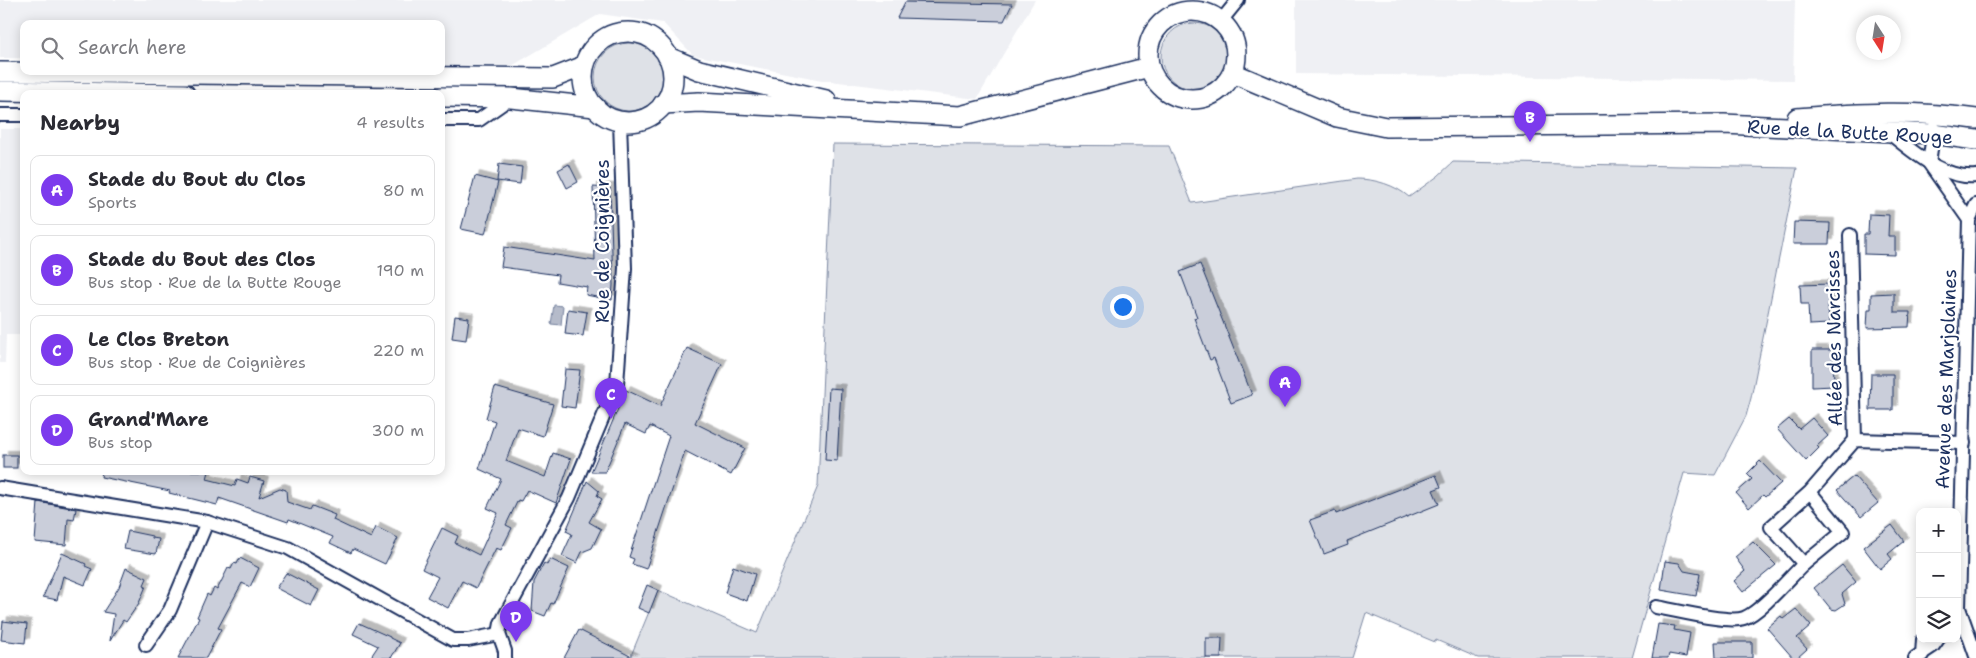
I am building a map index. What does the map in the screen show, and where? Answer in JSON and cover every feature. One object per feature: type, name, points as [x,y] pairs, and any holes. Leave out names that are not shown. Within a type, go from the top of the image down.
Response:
[{"type":"street","points":[[1221,21],[1238,0]]},
{"type":"street","points":[[1189,11],[1200,12],[1221,21],[1230,32],[1236,45],[1237,59],[1228,83],[1220,91],[1204,98],[1187,100],[1174,96],[1163,89],[1154,79],[1149,67],[1148,53],[1150,40],[1157,28],[1167,18],[1189,11]]},
{"type":"street","points":[[624,32],[637,33],[650,38],[661,46],[668,57],[673,77],[672,86],[663,104],[655,112],[644,118],[633,121],[620,121],[611,118],[595,107],[587,95],[583,80],[584,66],[590,53],[599,43],[610,36],[624,32]]},
{"type":"street","points":[[668,57],[698,70],[876,111]]},
{"type":"street","points":[[276,75],[553,78],[584,66]]},
{"type":"street","points":[[663,104],[699,102],[960,116],[1149,67]]},
{"type":"street","points":[[0,72],[20,72]]},
{"type":"street","name":"Rue de la Butte Rouge","points":[[1233,73],[1336,117],[1386,126],[1724,124],[1933,134],[1976,140]]},
{"type":"street","points":[[0,91],[20,91]]},
{"type":"street","points":[[445,97],[510,98],[595,107]]},
{"type":"street","points":[[445,120],[479,120],[510,98]]},
{"type":"street","name":"Rue de la Butte Rouge","points":[[1724,124],[1868,112],[1942,114],[1976,119]]},
{"type":"street","points":[[0,114],[20,115]]},
{"type":"street","points":[[1942,114],[1934,129],[1929,163],[1969,220],[1976,205]]},
{"type":"street","name":"Rue de Coignières","points":[[499,634],[501,623],[569,498],[617,384],[625,268],[620,121]]},
{"type":"street","points":[[1889,133],[1929,163],[1952,172],[1976,176]]},
{"type":"street","name":"Avenue des Marjolaines","points":[[1958,553],[1972,323],[1969,220]]},
{"type":"street","name":"Allée des Narcisses","points":[[1850,235],[1856,440]]},
{"type":"street","points":[[1804,564],[1771,527],[1810,492],[1856,440],[1964,442]]},
{"type":"street","points":[[0,488],[208,522],[288,548],[453,640],[468,640],[499,634],[505,658]]},
{"type":"street","points":[[1656,607],[1726,619],[1744,618],[1758,609],[1804,564],[1843,532],[1810,492]]},
{"type":"street","points":[[146,645],[170,610],[208,522]]},
{"type":"street","name":"Avenue des Marjolaines","points":[[1961,617],[1976,656]]},
{"type":"street","points":[[1922,657],[1923,643]]},
{"type":"street","points":[[1922,657],[1935,643]]},
{"type":"shaded area","points":[[0,0],[1035,0],[977,99],[822,80],[693,55],[663,23],[600,14],[505,70],[445,68],[445,20],[20,20],[20,58],[0,58]]},
{"type":"shaded area","points":[[1296,0],[1795,0],[1793,80],[1296,74]]},
{"type":"shaded area","points":[[1188,23],[1200,23],[1218,32],[1225,43],[1227,56],[1225,69],[1218,80],[1207,87],[1188,89],[1175,84],[1166,75],[1161,62],[1161,50],[1166,37],[1175,28]]},
{"type":"shaded area","points":[[622,43],[636,43],[648,48],[658,58],[663,70],[663,84],[658,96],[648,106],[636,111],[622,111],[610,106],[600,96],[595,84],[595,70],[600,58],[610,48]]},
{"type":"shaded area","points":[[0,129],[20,129],[20,335],[6,335],[5,363],[0,363]]},
{"type":"shaded area","points":[[833,144],[1169,146],[1192,203],[1357,179],[1385,183],[1409,197],[1438,176],[1453,162],[1797,168],[1746,416],[1715,475],[1684,473],[1632,658],[1478,658],[1366,613],[1352,658],[630,658],[658,590],[757,633],[818,486]]},
{"type":"water","points":[[554,305],[563,306],[561,325],[551,324]]},
{"type":"building","points":[[905,2],[1012,4],[1004,21],[897,18]]},
{"type":"building","points":[[499,164],[522,167],[520,184],[497,181]]},
{"type":"building","points":[[569,164],[578,182],[567,188],[558,170]]},
{"type":"building","points":[[475,176],[498,182],[485,234],[461,229]]},
{"type":"building","points":[[593,187],[610,188],[612,300],[586,295],[587,287],[557,282],[558,275],[501,267],[504,247],[595,261]]},
{"type":"building","points":[[1869,214],[1889,215],[1888,236],[1895,236],[1895,255],[1864,254],[1864,234],[1868,234]]},
{"type":"building","points":[[1794,222],[1830,223],[1829,244],[1793,244]]},
{"type":"building","points":[[1200,264],[1252,395],[1231,403],[1214,358],[1210,360],[1194,318],[1197,317],[1180,272]]},
{"type":"building","points":[[1831,284],[1831,305],[1828,305],[1829,324],[1809,325],[1808,304],[1801,304],[1800,285]]},
{"type":"building","points":[[1894,293],[1894,312],[1910,312],[1909,327],[1867,328],[1868,309],[1871,309],[1871,294]]},
{"type":"building","points":[[568,309],[587,312],[583,336],[565,334]]},
{"type":"building","points":[[455,316],[469,318],[466,340],[452,338]]},
{"type":"building","points":[[687,348],[722,364],[695,423],[745,448],[731,475],[685,451],[646,569],[632,564],[634,559],[629,557],[669,436],[650,426],[646,434],[625,424],[605,472],[591,472],[626,390],[660,406]]},
{"type":"building","points":[[1812,350],[1833,350],[1834,386],[1812,387]]},
{"type":"building","points":[[565,369],[580,370],[575,408],[561,406]]},
{"type":"building","points":[[1871,374],[1893,374],[1893,410],[1870,410]]},
{"type":"building","points":[[495,387],[553,404],[543,436],[518,428],[506,461],[545,477],[553,453],[571,459],[556,503],[527,490],[521,501],[518,500],[506,525],[512,528],[501,550],[496,548],[476,588],[462,581],[448,608],[427,597],[438,577],[422,569],[442,528],[458,536],[455,543],[479,555],[498,513],[487,508],[501,479],[479,469],[495,421],[486,418]]},
{"type":"building","points":[[829,388],[841,389],[837,461],[825,460]]},
{"type":"building","points":[[1812,418],[1828,436],[1817,446],[1819,448],[1806,461],[1777,429],[1789,419],[1799,429]]},
{"type":"building","points":[[3,455],[17,455],[17,468],[3,468]]},
{"type":"building","points":[[1760,461],[1781,483],[1765,497],[1763,495],[1749,508],[1736,493],[1752,479],[1747,474]]},
{"type":"building","points":[[101,475],[208,475],[207,479],[235,486],[237,479],[248,483],[250,477],[264,481],[259,497],[280,488],[286,490],[287,502],[310,510],[312,506],[335,515],[333,520],[371,538],[376,527],[398,538],[385,564],[353,549],[351,553],[330,543],[333,537],[289,519],[288,522],[219,498],[217,505],[169,493],[170,491],[101,477]]},
{"type":"building","points":[[1436,475],[1441,487],[1433,490],[1439,504],[1347,541],[1348,545],[1324,554],[1310,520],[1335,511],[1336,514]]},
{"type":"building","points":[[1854,476],[1878,503],[1861,517],[1837,490]]},
{"type":"building","points":[[587,481],[599,491],[597,496],[602,499],[589,522],[601,529],[592,548],[582,552],[577,563],[562,556],[572,534],[566,531]]},
{"type":"building","points":[[38,502],[76,509],[74,520],[68,519],[66,545],[35,542]]},
{"type":"building","points":[[1892,525],[1904,541],[1888,554],[1892,559],[1880,569],[1863,547]]},
{"type":"building","points":[[128,531],[159,539],[156,554],[124,549]]},
{"type":"building","points":[[1753,542],[1776,565],[1743,592],[1734,581],[1745,571],[1735,557]]},
{"type":"building","points":[[62,553],[86,564],[85,566],[92,569],[85,585],[63,576],[57,600],[43,597]]},
{"type":"building","points":[[240,558],[259,568],[250,587],[242,583],[218,628],[221,629],[206,658],[178,658],[199,618],[197,617],[207,594],[210,596],[214,588],[217,590],[228,568],[231,569],[234,563],[237,564]]},
{"type":"building","points":[[550,559],[569,568],[553,604],[551,603],[545,616],[532,611],[534,582],[544,563],[547,565]]},
{"type":"building","points":[[1665,561],[1679,563],[1684,571],[1700,574],[1696,596],[1661,590]]},
{"type":"building","points":[[1842,565],[1856,582],[1842,594],[1845,604],[1836,610],[1831,609],[1814,588]]},
{"type":"building","points":[[733,566],[755,574],[747,601],[725,593]]},
{"type":"building","points":[[126,568],[147,578],[144,585],[146,586],[139,603],[126,622],[123,620],[110,641],[114,614],[103,612],[119,587]]},
{"type":"building","points":[[286,573],[319,590],[311,606],[276,588]]},
{"type":"building","points":[[647,585],[658,590],[649,613],[638,608]]},
{"type":"building","points":[[1796,609],[1811,626],[1797,638],[1807,649],[1797,658],[1793,658],[1767,628],[1781,616],[1783,619]]},
{"type":"building","points":[[3,621],[27,624],[25,643],[1,640]]},
{"type":"building","points":[[359,623],[400,643],[391,658],[370,658],[378,646],[353,634]]},
{"type":"building","points":[[1658,624],[1675,626],[1674,630],[1690,633],[1686,657],[1669,654],[1668,658],[1652,658]]},
{"type":"building","points":[[579,630],[634,658],[564,658]]},
{"type":"building","points":[[1206,638],[1222,638],[1221,658],[1206,658]]},
{"type":"building","points":[[1715,642],[1752,642],[1752,658],[1716,658]]},
{"type":"place","name":"Stade du Bout des Clos","points":[[1530,142]]},
{"type":"place","name":"Stade du Bout du Clos","points":[[1285,407]]},
{"type":"place","name":"Le Clos Breton","points":[[611,419]]},
{"type":"place","name":"Grand'Mare","points":[[516,642]]}]
